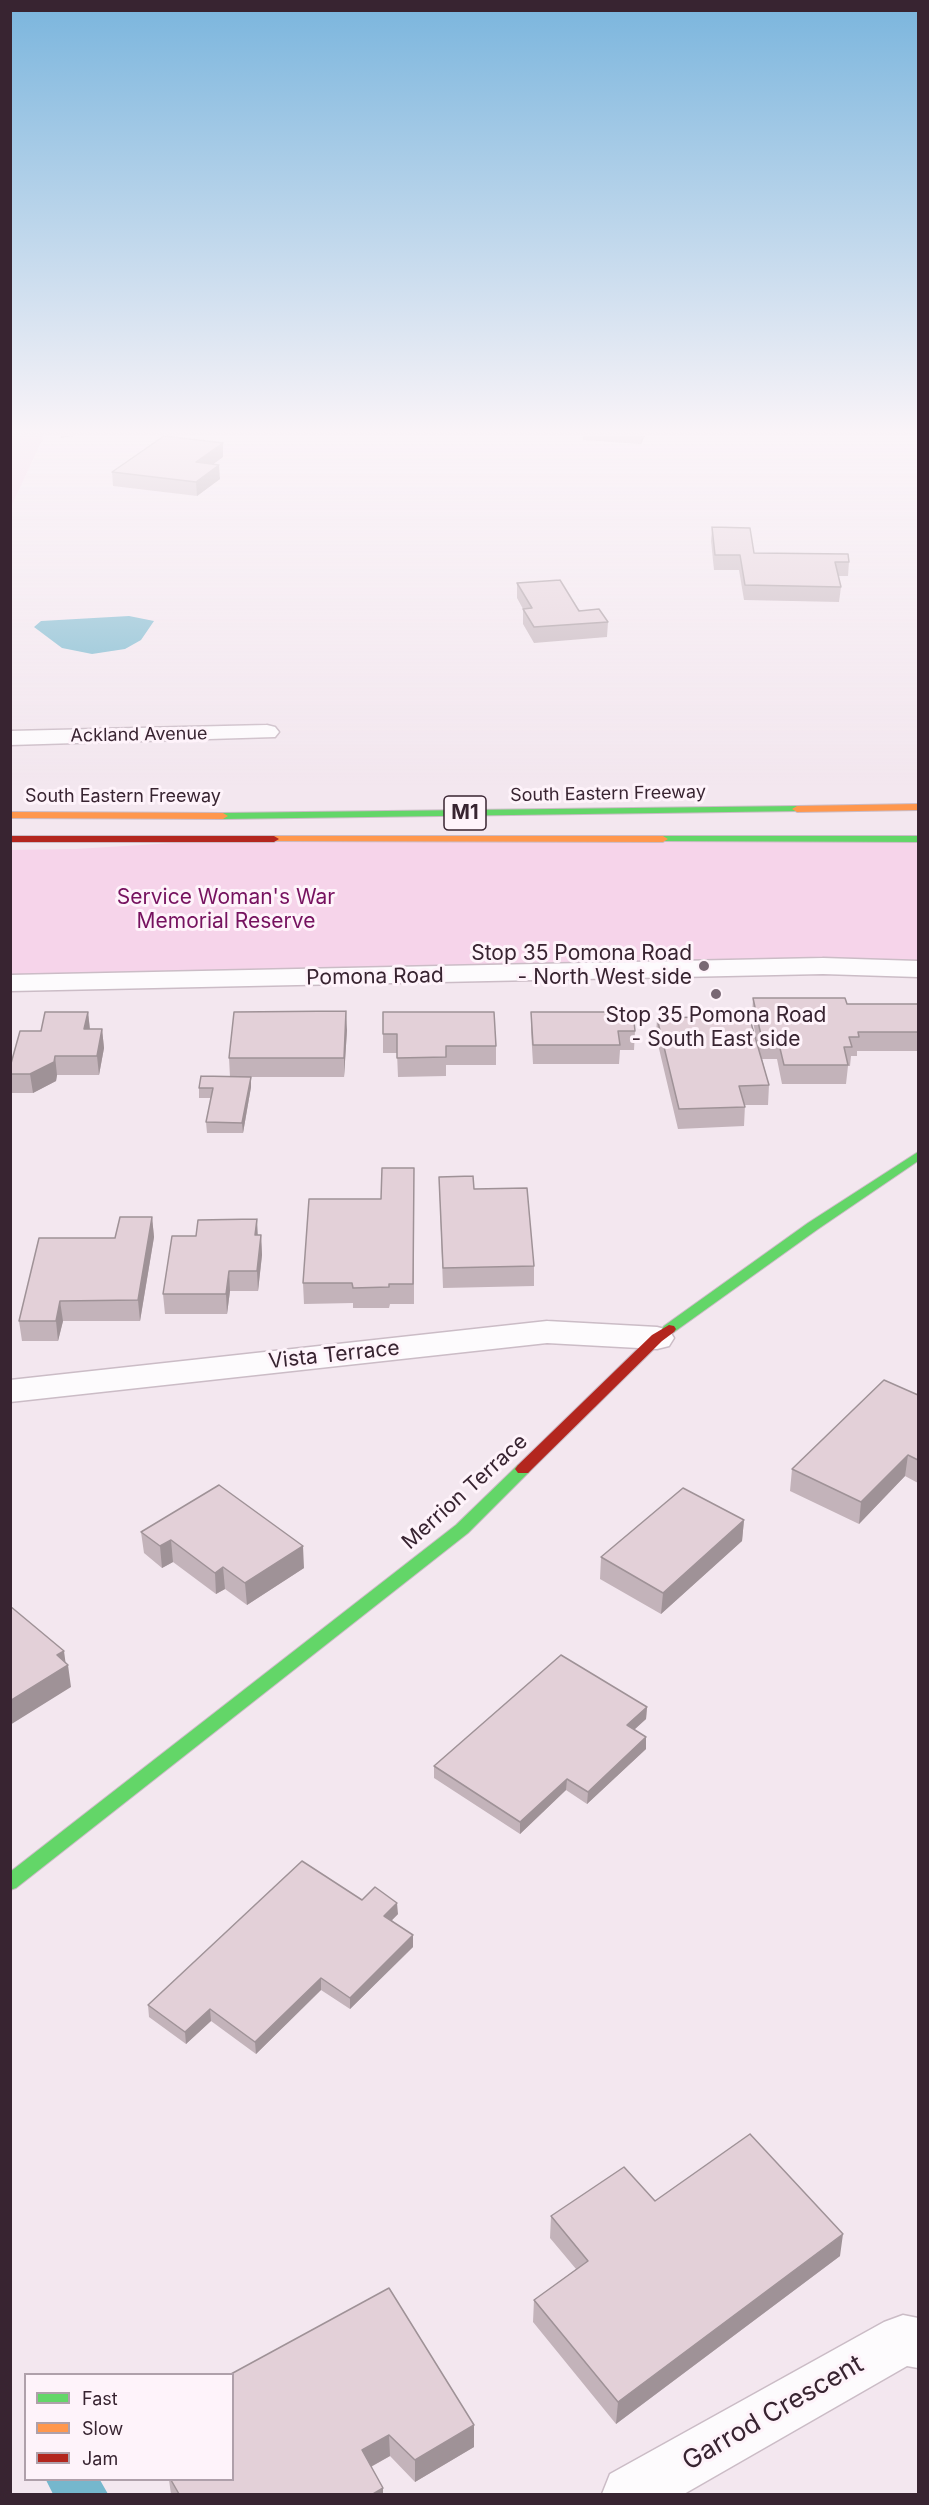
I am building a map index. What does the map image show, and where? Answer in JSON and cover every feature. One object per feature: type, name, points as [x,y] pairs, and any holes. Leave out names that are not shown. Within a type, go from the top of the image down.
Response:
[{"type":"main road","name":"South Eastern Freeway","points":[[10,815],[291,816],[918,807]]},
{"type":"main road","name":"M1","points":[[10,839],[918,839]]},
{"type":"main road","points":[[10,850],[76,849],[222,840]]},
{"type":"main road","name":"Merrion Terrace","points":[[10,1883],[462,1529],[657,1338],[813,1227],[918,1156]]},
{"type":"street","name":"Ackland Avenue","points":[[10,738],[267,732]]},
{"type":"street","name":"Pomona Road","points":[[10,983],[823,966],[918,969]]},
{"type":"street","name":"Vista Terrace","points":[[10,1390],[546,1332],[657,1338]]},
{"type":"street","name":"Garrod Crescent","points":[[630,2494],[903,2340],[918,2343]]},
{"type":"green space","name":"Service Woman's War Memorial Reserve","points":[[918,839],[918,968],[823,966],[11,983],[10,850],[76,849],[222,840]]},
{"type":"water","points":[[129,616],[154,621],[141,640],[125,649],[92,654],[62,648],[34,627],[41,621]]},
{"type":"water","points":[[46,2481],[101,2481],[108,2494],[53,2494]]},
{"type":"building","points":[[715,553],[848,554],[849,562],[835,562],[841,587],[745,585],[740,555],[715,555]]},
{"type":"building","points":[[560,580],[579,611],[599,609],[608,622],[534,627],[523,609],[532,608],[517,583]]},
{"type":"building","points":[[753,998],[845,998],[847,1004],[918,1004],[918,1032],[858,1032],[859,1037],[849,1037],[852,1047],[844,1047],[848,1065],[784,1065],[778,1040],[762,1040]]},
{"type":"building","points":[[346,1011],[344,1058],[229,1058],[234,1012]]},
{"type":"building","points":[[45,1012],[88,1012],[84,1029],[102,1029],[97,1056],[55,1056],[54,1062],[30,1074],[10,1074],[20,1031],[41,1031]]},
{"type":"building","points":[[383,1012],[494,1012],[496,1046],[446,1046],[446,1057],[397,1058],[397,1034],[383,1034]]},
{"type":"building","points":[[531,1012],[633,1012],[635,1031],[618,1031],[620,1045],[533,1045]]},
{"type":"building","points":[[749,1016],[769,1085],[739,1086],[745,1107],[679,1109],[657,1018]]},
{"type":"building","points":[[201,1076],[251,1077],[242,1123],[206,1122],[213,1088],[199,1088]]},
{"type":"building","points":[[382,1168],[414,1168],[413,1284],[353,1288],[352,1283],[303,1283],[309,1199],[381,1199]]},
{"type":"building","points":[[473,1176],[474,1189],[527,1188],[534,1266],[443,1268],[439,1177]]},
{"type":"building","points":[[120,1217],[152,1217],[138,1300],[60,1301],[56,1321],[19,1321],[39,1238],[115,1238]]},
{"type":"building","points":[[257,1219],[255,1235],[261,1235],[257,1271],[229,1271],[226,1294],[163,1294],[172,1236],[196,1236],[198,1220]]},
{"type":"building","points":[[884,1380],[918,1395],[918,1460],[908,1455],[861,1502],[792,1469]]},
{"type":"building","points":[[219,1485],[303,1546],[245,1583],[223,1567],[215,1573],[171,1540],[160,1546],[141,1532]]},
{"type":"building","points":[[683,1488],[744,1520],[663,1593],[601,1557]]},
{"type":"building","points":[[10,1606],[64,1651],[57,1655],[68,1665],[10,1701]]},
{"type":"building","points":[[561,1655],[647,1707],[627,1725],[646,1737],[588,1792],[567,1779],[520,1822],[434,1766]]},
{"type":"building","points":[[302,1861],[362,1900],[375,1887],[397,1903],[384,1916],[413,1935],[350,1998],[321,1978],[255,2042],[210,2009],[185,2032],[148,2005]]},
{"type":"building","points":[[750,2134],[843,2234],[618,2402],[534,2300],[588,2261],[551,2216],[624,2167],[655,2201]]},
{"type":"building","points":[[389,2288],[474,2425],[415,2460],[389,2435],[362,2450],[383,2488],[373,2494],[179,2494],[172,2481],[234,2481],[233,2373]]},
{"type":"traffic: fast","points":[[223,816],[797,809]]},
{"type":"traffic: fast","points":[[663,839],[918,839]]},
{"type":"traffic: fast","points":[[669,1329],[813,1226],[918,1156]]},
{"type":"traffic: fast","points":[[10,1883],[462,1529],[523,1469]]},
{"type":"traffic: slow","points":[[797,809],[918,807]]},
{"type":"traffic: slow","points":[[10,815],[223,816]]},
{"type":"traffic: slow","points":[[274,839],[663,839]]},
{"type":"traffic: jam","points":[[10,839],[274,839]]},
{"type":"traffic: jam","points":[[523,1469],[657,1338],[669,1329]]},
{"type":"place","name":"Stop 35 Pomona Road - North West side","points":[[704,966]]},
{"type":"place","name":"Stop 35 Pomona Road - South East side","points":[[716,994]]}]
